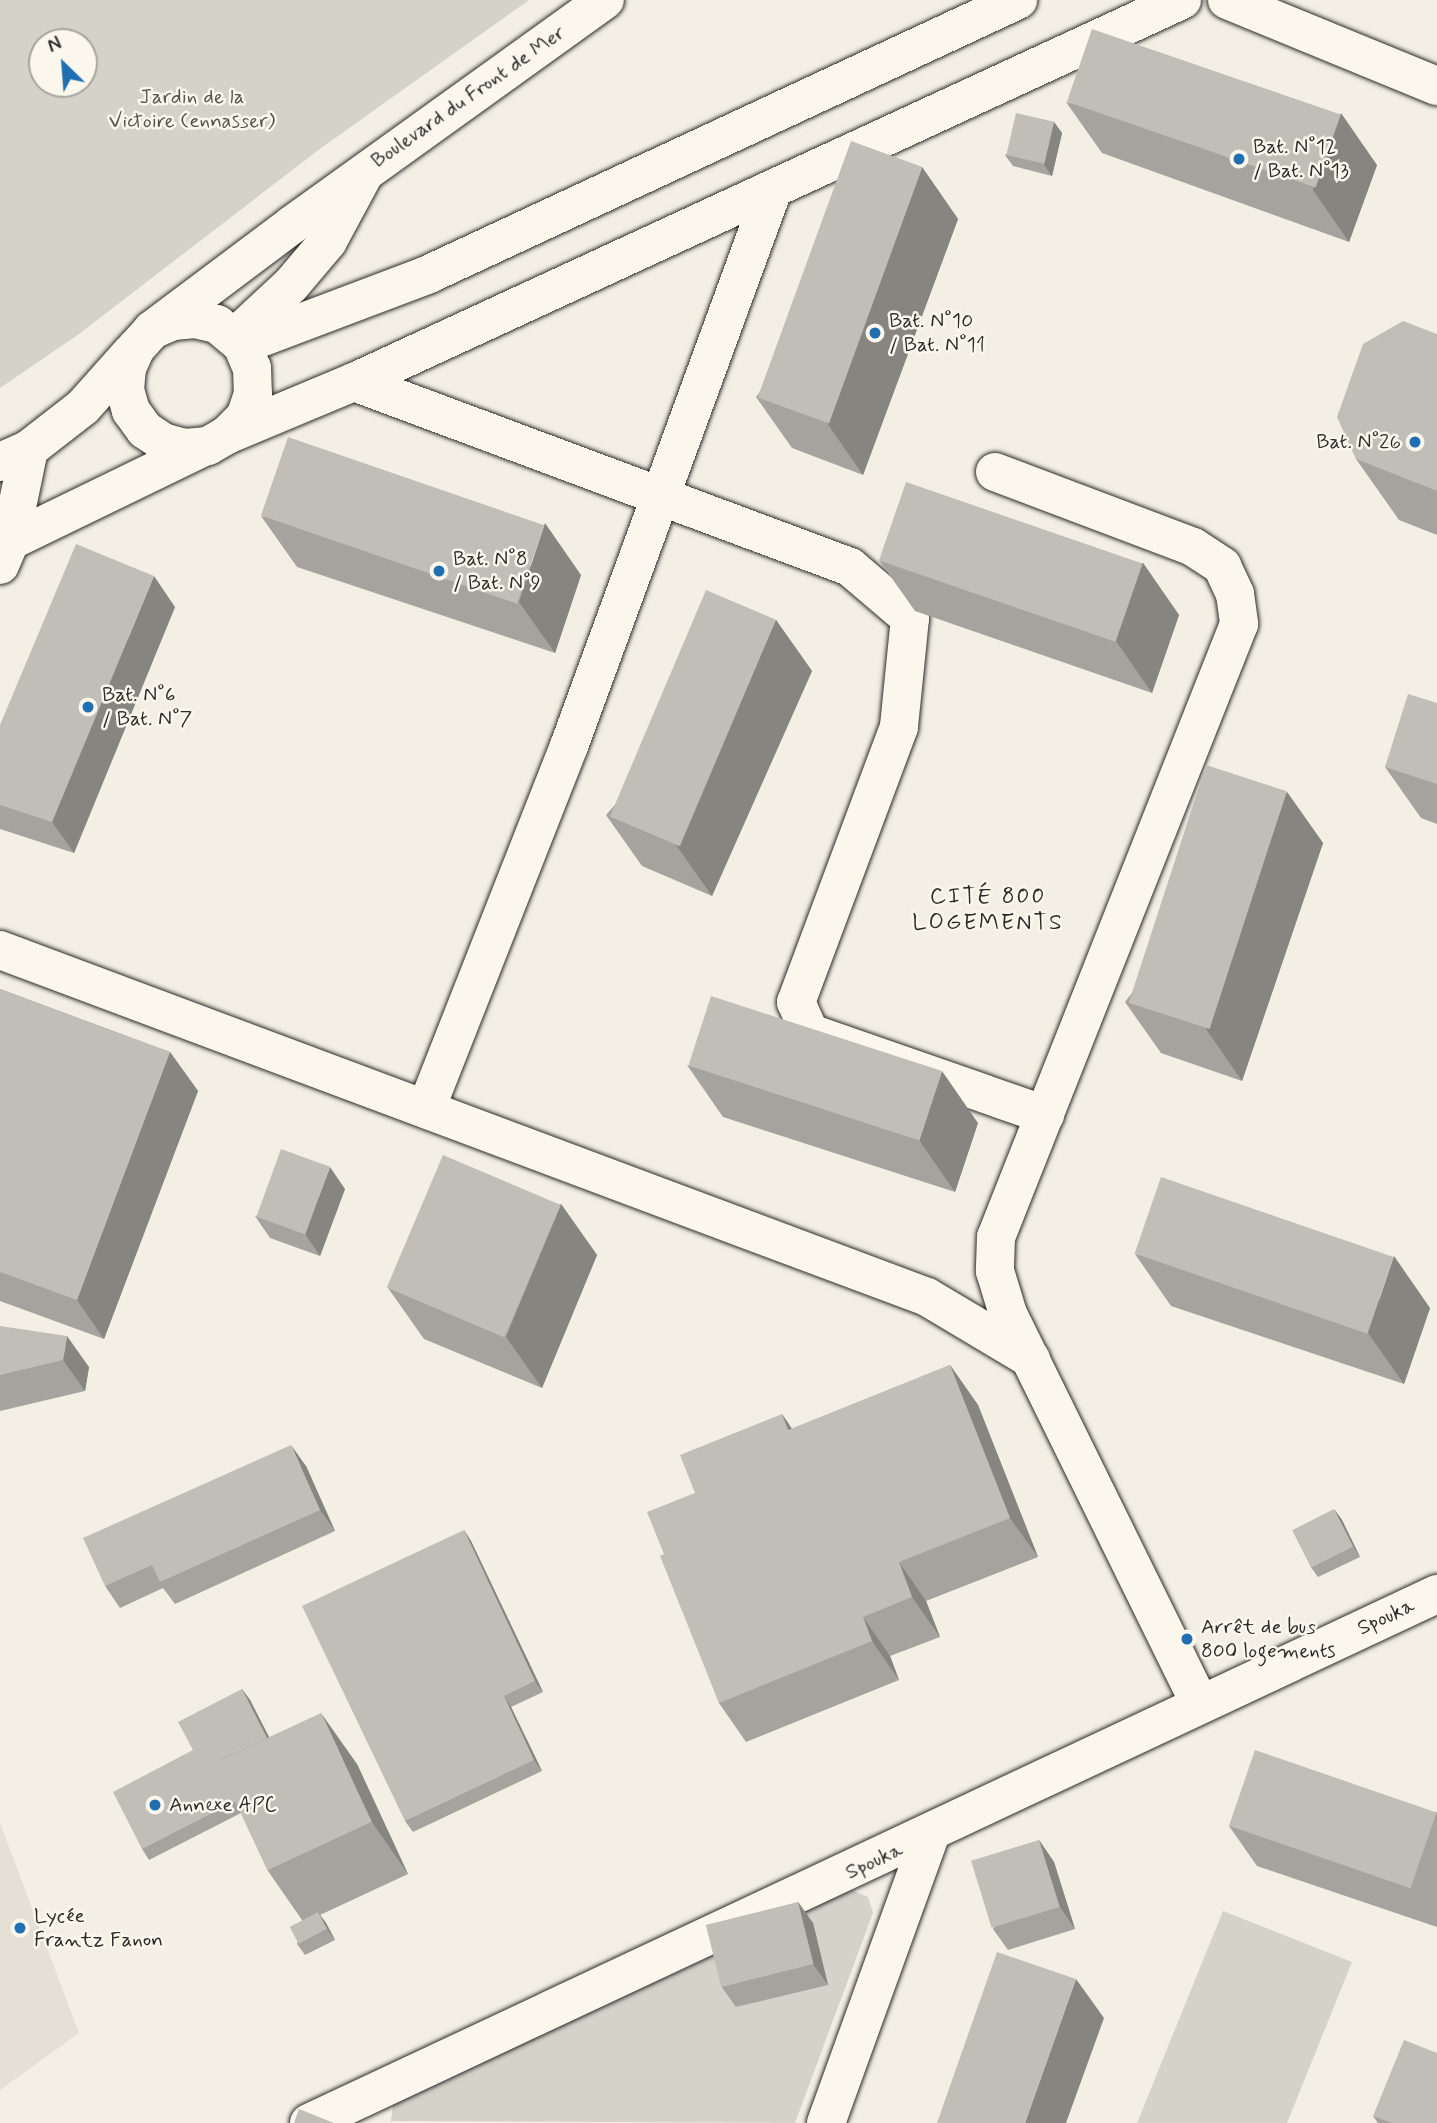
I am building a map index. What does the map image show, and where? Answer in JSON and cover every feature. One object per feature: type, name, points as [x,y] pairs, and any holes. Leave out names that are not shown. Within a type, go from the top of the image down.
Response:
[{"type":"street","name":"Boulevard du Front de Mer","points":[[15,456],[83,407],[144,339],[366,170],[605,0]]},
{"type":"street","points":[[239,341],[427,275],[1018,0]]},
{"type":"street","points":[[3,551],[218,440],[354,382],[1182,0]]},
{"type":"street","points":[[1227,0],[1437,86]]},
{"type":"street","points":[[239,341],[328,241],[366,170]]},
{"type":"street","points":[[426,1109],[569,746],[658,495],[774,189]]},
{"type":"street","points":[[195,319],[217,324],[239,341],[252,369],[253,394],[245,417],[218,440],[185,448],[163,442],[145,430],[131,411],[125,390],[127,368],[144,339],[173,321],[195,319]]},
{"type":"street","points":[[354,382],[850,567],[910,618],[899,727],[796,1002],[810,1033],[1045,1115]]},
{"type":"street","points":[[3,551],[15,456]]},
{"type":"street","points":[[995,472],[1193,547],[1222,566],[1236,594],[1239,624],[996,1237],[995,1271],[1008,1314],[1200,1704]]},
{"type":"street","points":[[0,950],[927,1297],[1032,1360]]},
{"type":"street","name":"Spouka","points":[[315,2122],[930,1835],[1200,1704],[1437,1594]]},
{"type":"street","points":[[827,2123],[930,1835]]},
{"type":"shaded area","name":"Lycée Frantz Fanon","points":[[0,1823],[79,2033],[0,2090]]},
{"type":"green space","name":"Jardin de la Victoire (ennasser)","points":[[0,0],[529,0],[317,151],[79,334],[0,388]]},
{"type":"green space","points":[[849,1889],[868,1897],[873,1913],[795,2123],[391,2121],[393,2104]]},
{"type":"green space","points":[[1223,1911],[1352,1962],[1287,2123],[1137,2123]]},
{"type":"building","points":[[1092,29],[1341,115],[1316,187],[1067,102]]},
{"type":"building","points":[[1016,113],[1054,122],[1044,164],[1006,155]]},
{"type":"building","points":[[851,141],[922,167],[829,424],[758,398]]},
{"type":"building","points":[[1403,321],[1437,334],[1437,491],[1356,459],[1337,417],[1363,344]]},
{"type":"building","points":[[288,437],[544,525],[517,604],[261,515]]},
{"type":"building","points":[[906,482],[1142,563],[1115,642],[879,560]]},
{"type":"building","points":[[76,544],[154,576],[52,822],[0,805],[0,725]]},
{"type":"building","points":[[706,590],[776,620],[680,846],[610,816]]},
{"type":"building","points":[[1408,694],[1437,703],[1437,784],[1385,767]]},
{"type":"building","points":[[1206,765],[1287,791],[1210,1029],[1129,1003]]},
{"type":"building","points":[[0,989],[170,1052],[77,1300],[0,1272]]},
{"type":"building","points":[[711,996],[942,1071],[920,1141],[688,1065]]},
{"type":"building","points":[[281,1149],[330,1167],[305,1234],[256,1217]]},
{"type":"building","points":[[443,1155],[561,1205],[505,1338],[387,1288]]},
{"type":"building","points":[[1161,1177],[1394,1257],[1367,1334],[1135,1254]]},
{"type":"building","points":[[0,1326],[67,1336],[63,1360],[0,1375]]},
{"type":"building","points":[[950,1365],[1010,1518],[899,1562],[912,1597],[863,1617],[872,1641],[719,1703],[660,1556],[664,1554],[647,1512],[695,1493],[680,1455],[782,1414],[788,1430]]},
{"type":"building","points":[[291,1445],[320,1510],[160,1582],[152,1565],[105,1586],[83,1538]]},
{"type":"building","points":[[1334,1509],[1353,1546],[1311,1568],[1292,1530]]},
{"type":"building","points":[[464,1530],[535,1681],[504,1696],[534,1760],[405,1821],[302,1606]]},
{"type":"building","points":[[242,1689],[267,1738],[217,1761],[236,1801],[142,1849],[113,1792],[193,1750],[178,1722]]},
{"type":"building","points":[[321,1713],[372,1822],[267,1870],[217,1762]]},
{"type":"building","points":[[1255,1750],[1437,1813],[1410,1888],[1229,1826]]},
{"type":"building","points":[[1039,1840],[1059,1907],[992,1928],[971,1861]]},
{"type":"building","points":[[798,1902],[813,1964],[721,1987],[706,1925]]},
{"type":"building","points":[[318,1912],[327,1929],[299,1944],[290,1927]]},
{"type":"building","points":[[997,1952],[1076,1979],[1025,2123],[937,2123]]},
{"type":"building","points":[[1404,2040],[1437,2053],[1437,2123],[1392,2123],[1373,2116]]},
{"type":"building","points":[[299,2109],[334,2123],[294,2123]]},
{"type":"place","name":"Bat. N°12 / Bat. N°13","points":[[1239,159]]},
{"type":"place","name":"Bat. N°10 / Bat. N°11","points":[[875,333]]},
{"type":"place","name":"Bat. N°26","points":[[1415,442]]},
{"type":"place","name":"Bat. N°8 / Bat. N°9","points":[[439,571]]},
{"type":"place","name":"Bat. N°6 / Bat. N°7","points":[[88,707]]},
{"type":"place","name":"Arrêt de bus 800 logements","points":[[1187,1639]]},
{"type":"place","name":"Annexe APC","points":[[155,1805]]},
{"type":"place","name":"Lycée Frantz Fanon","points":[[20,1928]]},
{"type":"district","name":"CITÉ 800 LOGEMENTS","points":[[988,910]]}]
